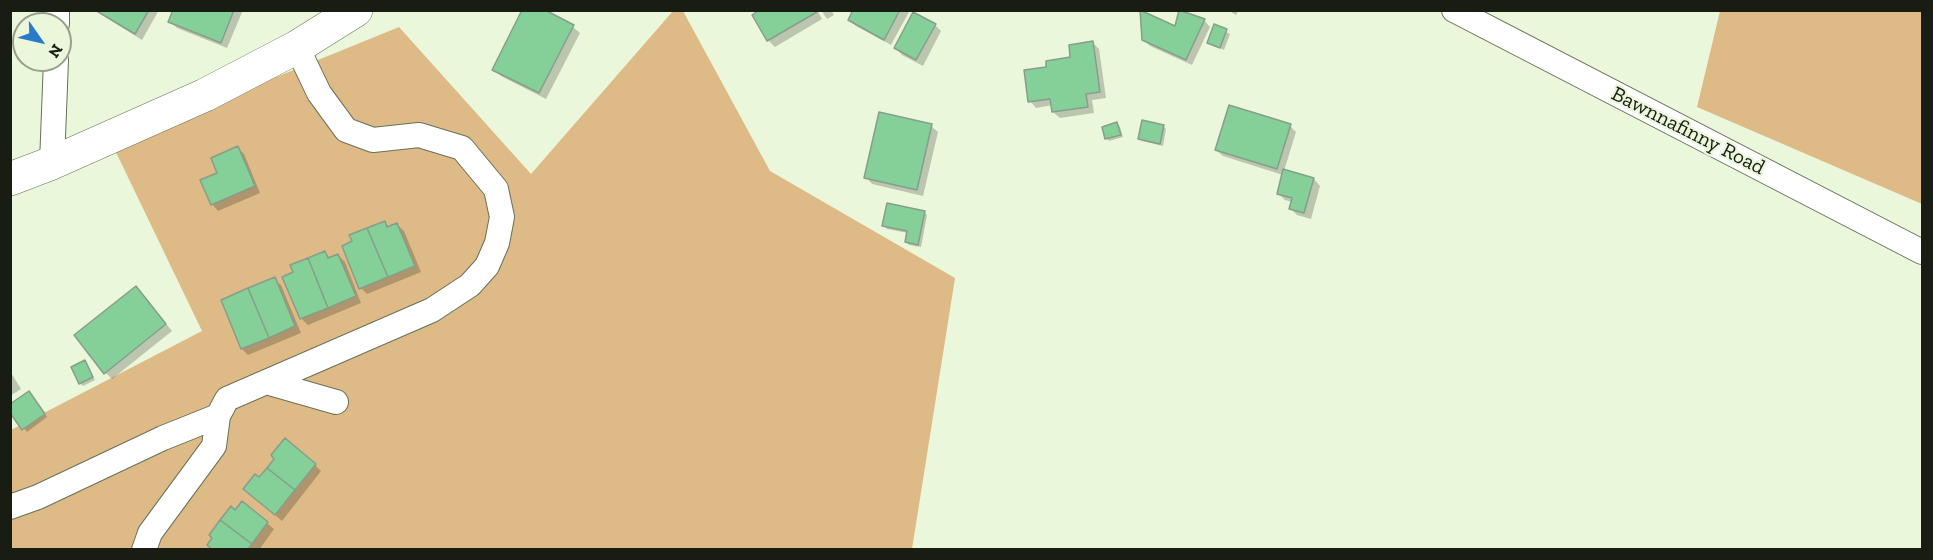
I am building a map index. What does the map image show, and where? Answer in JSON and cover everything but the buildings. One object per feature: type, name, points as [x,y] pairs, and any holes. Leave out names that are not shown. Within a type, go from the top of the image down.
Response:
[{"type":"street","points":[[10,179],[52,163],[205,95],[297,47],[356,10]]},
{"type":"street","name":"Bawnnafinny Road","points":[[1454,10],[1923,252]]},
{"type":"street","points":[[144,549],[150,533],[214,446],[218,416],[228,399],[432,310],[470,285],[487,266],[498,243],[502,217],[496,189],[462,148],[419,135],[373,140],[346,130],[319,93],[297,47]]},
{"type":"street","points":[[52,163],[56,72]]},
{"type":"street","points":[[266,382],[336,402]]},
{"type":"street","points":[[10,507],[38,497],[163,438],[218,416]]},
{"type":"shaded area","points":[[673,11],[683,11],[770,171],[955,278],[912,549],[11,550],[11,430],[202,331],[112,144],[399,27],[531,174]]},
{"type":"shaded area","points":[[1720,11],[1922,11],[1922,204],[1697,107]]}]
